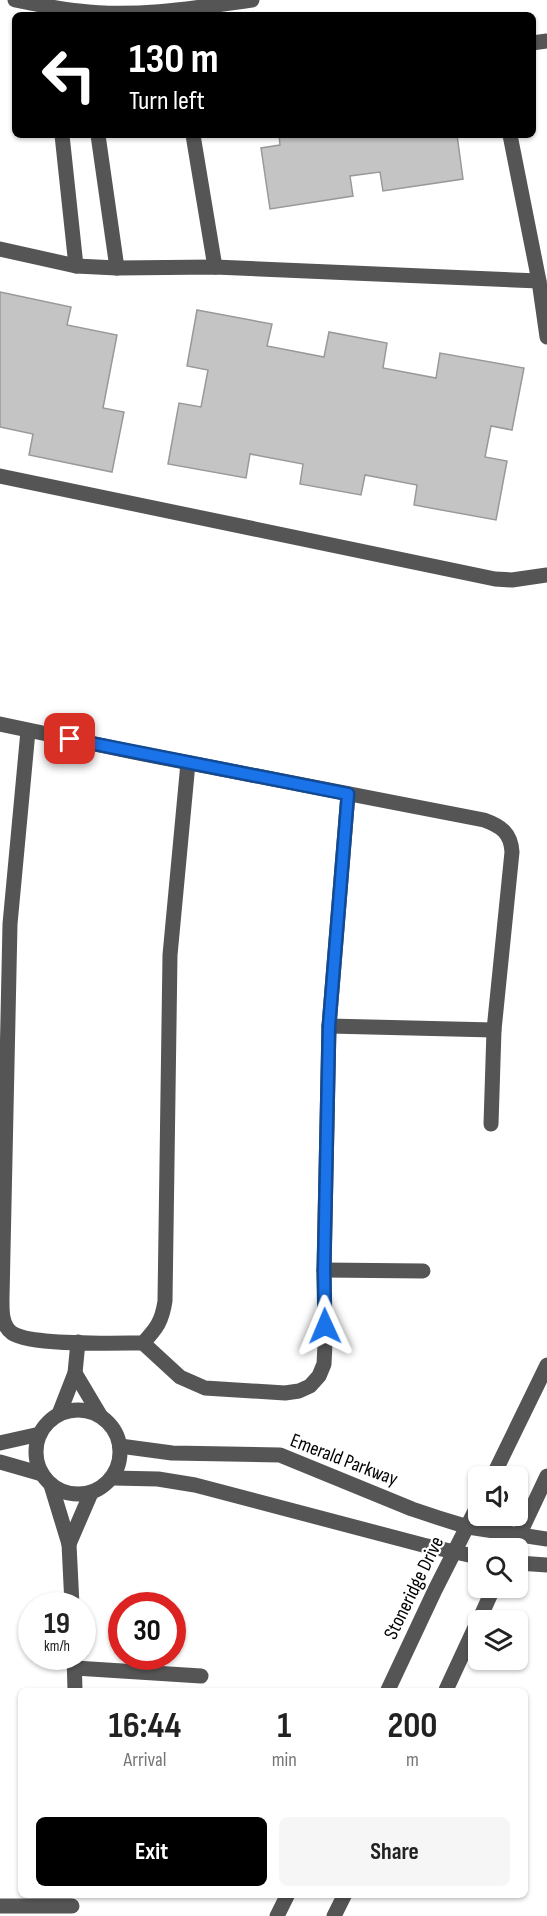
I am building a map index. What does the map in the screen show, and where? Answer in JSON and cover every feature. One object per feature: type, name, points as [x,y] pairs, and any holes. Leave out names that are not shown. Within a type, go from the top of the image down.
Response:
[{"type":"street","points":[[15,0],[100,12]]},
{"type":"street","points":[[136,12],[165,11],[252,0]]},
{"type":"street","points":[[62,138],[76,266]]},
{"type":"street","points":[[98,138],[117,268]]},
{"type":"street","points":[[193,138],[214,267]]},
{"type":"street","points":[[511,138],[539,281],[547,337]]},
{"type":"street","points":[[0,249],[76,266],[214,267],[539,281]]},
{"type":"street","points":[[0,476],[495,579],[512,580],[547,575]]},
{"type":"street","points":[[0,724],[484,820],[498,825],[511,840],[512,852],[494,1030],[491,1124]]},
{"type":"street","points":[[28,730],[10,924],[2,1313],[5,1325],[11,1332],[23,1337],[78,1342],[143,1343],[180,1377],[205,1388],[274,1392],[300,1391],[310,1386],[319,1376],[324,1364],[329,1026],[348,794]]},
{"type":"street","points":[[143,1343],[155,1331],[162,1318],[165,1301],[170,956],[188,763]]},
{"type":"street","points":[[329,1026],[494,1030]]},
{"type":"street","points":[[324,1270],[423,1271]]},
{"type":"street","points":[[59,1414],[75,1373],[78,1342]]},
{"type":"street","points":[[498,1466],[547,1365]]},
{"type":"street","points":[[75,1373],[100,1415]]},
{"type":"street","points":[[0,1462],[46,1480],[63,1492],[77,1495],[91,1493],[103,1487],[113,1478],[119,1465],[119,1437],[111,1424],[100,1415],[87,1410],[73,1410],[59,1414],[47,1422],[36,1447],[37,1461],[46,1480],[69,1544],[71,1592]]},
{"type":"street","points":[[0,1443],[40,1434]]},
{"type":"street","name":"Emerald Parkway","points":[[120,1446],[172,1453],[280,1455],[412,1509],[502,1538]]},
{"type":"street","points":[[517,1538],[547,1476]]},
{"type":"street","points":[[113,1478],[158,1479],[195,1485],[468,1555]]},
{"type":"street","points":[[69,1544],[91,1493]]},
{"type":"street","name":"Stoneridge Drive","points":[[389,1688],[468,1527]]},
{"type":"street","name":"Emerald Parkway","points":[[528,1541],[547,1539]]},
{"type":"street","points":[[528,1564],[547,1565]]},
{"type":"street","points":[[447,1688],[468,1644]]},
{"type":"street","points":[[96,1664],[201,1676]]},
{"type":"street","points":[[74,1670],[75,1688]]},
{"type":"street","points":[[277,1916],[286,1898]]},
{"type":"street","points":[[334,1916],[343,1898]]},
{"type":"street","points":[[0,1906],[72,1905]]},
{"type":"building","points":[[279,138],[457,138],[463,179],[383,191],[380,172],[350,176],[353,196],[270,209],[261,148],[280,145]]},
{"type":"building","points":[[0,292],[71,307],[67,325],[117,335],[103,408],[124,412],[112,472],[29,455],[33,434],[0,427]]},
{"type":"building","points":[[197,310],[272,324],[267,346],[324,357],[329,332],[387,343],[383,368],[436,378],[440,353],[524,368],[512,430],[491,426],[485,457],[507,461],[496,520],[414,505],[417,485],[365,475],[361,495],[300,484],[303,464],[250,454],[246,478],[168,464],[179,403],[201,407],[208,370],[187,366]]},
{"type":"route","points":[[70,739],[348,794],[329,1026],[325,1326]]}]
